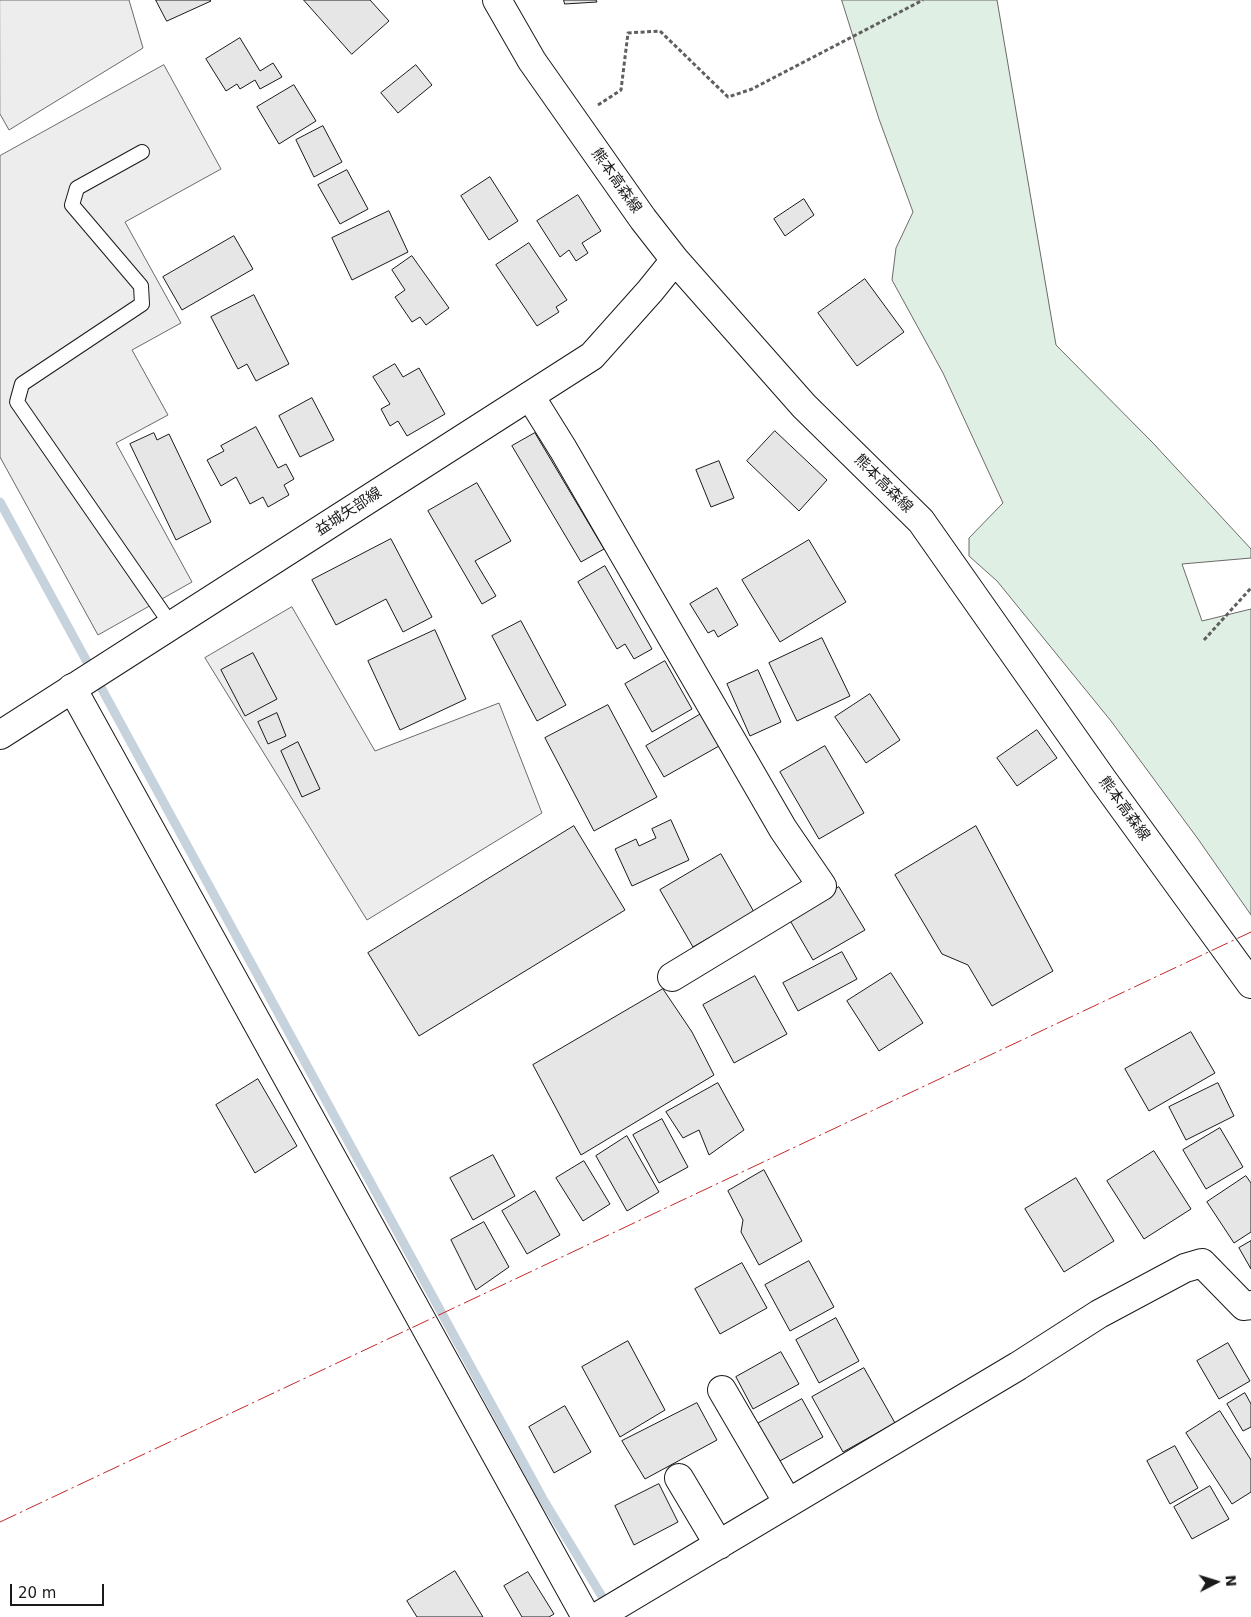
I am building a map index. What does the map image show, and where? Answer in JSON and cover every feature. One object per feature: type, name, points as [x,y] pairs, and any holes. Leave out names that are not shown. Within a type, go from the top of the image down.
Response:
[{"type":"street","name":"熊本高森線","points":[[497,0],[532,61],[643,219],[675,260],[804,406],[921,522],[1103,780],[1251,984]]},
{"type":"street","name":"益城矢部線","points":[[0,735],[592,356],[675,260]]},
{"type":"street","points":[[530,396],[563,449],[783,829],[822,886],[672,977]]},
{"type":"street","points":[[72,688],[586,1617]]},
{"type":"street","points":[[598,1617],[1018,1366],[1099,1314],[1185,1268],[1202,1264],[1244,1306],[1251,1305]]},
{"type":"street","points":[[722,1390],[788,1503]]},
{"type":"street","points":[[679,1478],[719,1545]]},
{"type":"lane","points":[[142,152],[77,188],[72,205],[141,286],[142,304],[22,384],[17,402],[172,626]]},
{"type":"path","points":[[595,107],[622,90],[628,34],[660,31],[728,97],[752,89],[923,0]]},
{"type":"path","points":[[1204,640],[1251,588]]},
{"type":"green space","points":[[842,0],[997,0],[1056,345],[1153,443],[1251,549],[1251,558],[1182,564],[1202,621],[1251,609],[1251,915],[1111,721],[997,581],[969,556],[969,538],[1003,503],[943,373],[892,280],[896,248],[913,212],[879,119]]},
{"type":"shaded area","points":[[0,0],[129,0],[143,48],[9,130],[0,114]]},
{"type":"shaded area","points":[[164,65],[221,169],[125,222],[181,323],[132,350],[168,415],[116,443],[192,582],[98,635],[0,457],[0,156]]},
{"type":"shaded area","points":[[292,607],[375,751],[499,703],[542,813],[367,920],[205,658]]},
{"type":"building","points":[[156,0],[210,0],[211,1],[167,21]]},
{"type":"building","points":[[304,0],[370,0],[389,21],[352,54]]},
{"type":"building","points":[[564,0],[596,0],[597,2],[565,4]]},
{"type":"building","points":[[240,38],[260,71],[273,63],[282,77],[260,89],[255,80],[240,89],[237,84],[226,91],[206,59]]},
{"type":"building","points":[[416,65],[432,85],[398,113],[381,93]]},
{"type":"building","points":[[294,85],[316,121],[279,144],[257,107]]},
{"type":"building","points":[[323,126],[342,162],[314,177],[296,140]]},
{"type":"building","points":[[347,170],[368,209],[340,224],[318,185]]},
{"type":"building","points":[[490,177],[518,221],[489,240],[461,196]]},
{"type":"building","points":[[578,195],[601,231],[582,243],[588,253],[576,261],[569,250],[560,257],[537,221]]},
{"type":"building","points":[[804,199],[814,215],[785,236],[774,219]]},
{"type":"building","points":[[389,211],[408,252],[352,280],[332,238]]},
{"type":"building","points":[[234,236],[253,269],[182,310],[163,277]]},
{"type":"building","points":[[529,243],[567,300],[556,307],[559,312],[537,326],[496,265]]},
{"type":"building","points":[[412,256],[449,308],[426,325],[420,317],[412,322],[395,297],[405,290],[392,270]]},
{"type":"building","points":[[865,279],[904,332],[857,366],[818,313]]},
{"type":"building","points":[[254,295],[289,364],[256,381],[247,364],[238,369],[211,317]]},
{"type":"building","points":[[395,364],[403,377],[419,368],[445,414],[407,436],[398,421],[390,426],[381,409],[390,404],[373,377]]},
{"type":"building","points":[[312,398],[334,440],[300,457],[279,416]]},
{"type":"building","points":[[256,427],[278,468],[286,464],[294,479],[284,485],[289,495],[268,507],[263,497],[250,504],[236,477],[221,486],[207,460],[224,451],[221,446]]},
{"type":"building","points":[[775,431],[827,480],[799,511],[747,461]]},
{"type":"building","points":[[154,433],[157,440],[169,434],[211,522],[176,540],[130,444]]},
{"type":"building","points":[[535,433],[604,549],[581,562],[512,446]]},
{"type":"building","points":[[719,461],[734,498],[711,507],[696,470]]},
{"type":"building","points":[[477,483],[511,541],[475,561],[496,596],[482,604],[428,511]]},
{"type":"building","points":[[391,539],[432,617],[403,632],[386,599],[336,625],[312,580]]},
{"type":"building","points":[[809,540],[846,602],[780,642],[742,580]]},
{"type":"building","points":[[605,566],[652,649],[634,659],[625,644],[617,649],[578,582]]},
{"type":"building","points":[[717,588],[738,625],[718,637],[714,630],[708,633],[690,604]]},
{"type":"building","points":[[521,621],[566,705],[537,721],[492,636]]},
{"type":"building","points":[[435,630],[466,699],[400,730],[368,661]]},
{"type":"building","points":[[822,638],[850,696],[797,721],[769,663]]},
{"type":"building","points":[[253,653],[277,699],[245,716],[221,670]]},
{"type":"building","points":[[665,661],[692,709],[652,732],[625,684]]},
{"type":"building","points":[[758,670],[781,722],[750,736],[727,684]]},
{"type":"building","points":[[870,694],[900,740],[866,763],[835,717]]},
{"type":"building","points":[[608,705],[657,797],[594,831],[545,738]]},
{"type":"building","points":[[277,713],[286,736],[268,744],[258,722]]},
{"type":"building","points":[[701,714],[719,746],[664,777],[646,746]]},
{"type":"building","points":[[1037,730],[1057,758],[1017,786],[997,758]]},
{"type":"building","points":[[298,742],[320,789],[302,797],[281,751]]},
{"type":"building","points":[[825,746],[864,813],[819,839],[780,772]]},
{"type":"building","points":[[671,820],[689,860],[632,886],[615,849],[636,839],[639,846],[656,838],[652,829]]},
{"type":"building","points":[[574,826],[625,910],[419,1036],[368,953]]},
{"type":"building","points":[[976,826],[1053,971],[992,1006],[968,965],[942,954],[895,875]]},
{"type":"building","points":[[721,854],[754,912],[693,947],[660,890]]},
{"type":"building","points":[[839,887],[865,930],[813,960],[788,917]]},
{"type":"building","points":[[842,952],[857,979],[798,1011],[783,983]]},
{"type":"building","points":[[891,973],[923,1023],[879,1051],[847,1001]]},
{"type":"building","points":[[755,976],[787,1034],[734,1063],[703,1005]]},
{"type":"building","points":[[663,989],[692,1032],[714,1075],[581,1155],[533,1065]]},
{"type":"building","points":[[1191,1032],[1215,1073],[1149,1111],[1125,1069]]},
{"type":"building","points":[[258,1079],[297,1146],[255,1173],[216,1105]]},
{"type":"building","points":[[718,1083],[744,1130],[709,1155],[699,1130],[683,1138],[666,1112]]},
{"type":"building","points":[[1218,1083],[1234,1116],[1186,1140],[1169,1107]]},
{"type":"building","points":[[662,1119],[688,1167],[659,1183],[633,1135]]},
{"type":"building","points":[[1220,1128],[1243,1167],[1206,1189],[1183,1150]]},
{"type":"building","points":[[627,1136],[659,1192],[627,1211],[596,1156]]},
{"type":"building","points":[[1154,1151],[1191,1209],[1144,1239],[1107,1181]]},
{"type":"building","points":[[493,1155],[515,1196],[473,1220],[450,1178]]},
{"type":"building","points":[[584,1161],[610,1204],[583,1221],[556,1178]]},
{"type":"building","points":[[764,1170],[802,1241],[759,1265],[741,1232],[743,1220],[728,1191]]},
{"type":"building","points":[[1246,1176],[1251,1183],[1251,1232],[1234,1243],[1207,1202]]},
{"type":"building","points":[[1076,1178],[1114,1241],[1064,1272],[1025,1209]]},
{"type":"building","points":[[535,1191],[560,1235],[527,1254],[502,1211]]},
{"type":"building","points":[[484,1222],[509,1267],[476,1290],[451,1240]]},
{"type":"building","points":[[1251,1241],[1251,1269],[1239,1248]]},
{"type":"building","points":[[809,1261],[834,1307],[790,1331],[765,1285]]},
{"type":"building","points":[[742,1263],[767,1308],[720,1334],[695,1289]]},
{"type":"building","points":[[836,1318],[859,1361],[819,1383],[796,1340]]},
{"type":"building","points":[[628,1341],[665,1410],[620,1437],[582,1367]]},
{"type":"building","points":[[1228,1343],[1250,1381],[1219,1399],[1197,1361]]},
{"type":"building","points":[[781,1352],[799,1384],[753,1409],[736,1377]]},
{"type":"building","points":[[864,1368],[895,1423],[843,1452],[812,1397]]},
{"type":"building","points":[[1245,1393],[1251,1404],[1251,1427],[1243,1431],[1227,1404]]},
{"type":"building","points":[[802,1399],[823,1437],[778,1462],[757,1424]]},
{"type":"building","points":[[697,1403],[717,1440],[645,1479],[622,1441]]},
{"type":"building","points":[[565,1406],[591,1452],[554,1473],[529,1427]]},
{"type":"building","points":[[1220,1411],[1251,1460],[1251,1492],[1232,1504],[1186,1433]]},
{"type":"building","points":[[1175,1446],[1198,1488],[1170,1504],[1147,1461]]},
{"type":"building","points":[[659,1484],[678,1522],[634,1545],[615,1506]]},
{"type":"building","points":[[1210,1486],[1229,1519],[1192,1539],[1174,1507]]},
{"type":"building","points":[[455,1571],[483,1617],[417,1617],[407,1601]]},
{"type":"building","points":[[528,1572],[554,1614],[549,1617],[522,1617],[504,1586]]},
{"type":"waterway","points":[[0,502],[543,1499],[609,1608]]},
{"type":"power","points":[[0,1522],[1251,932]]}]
